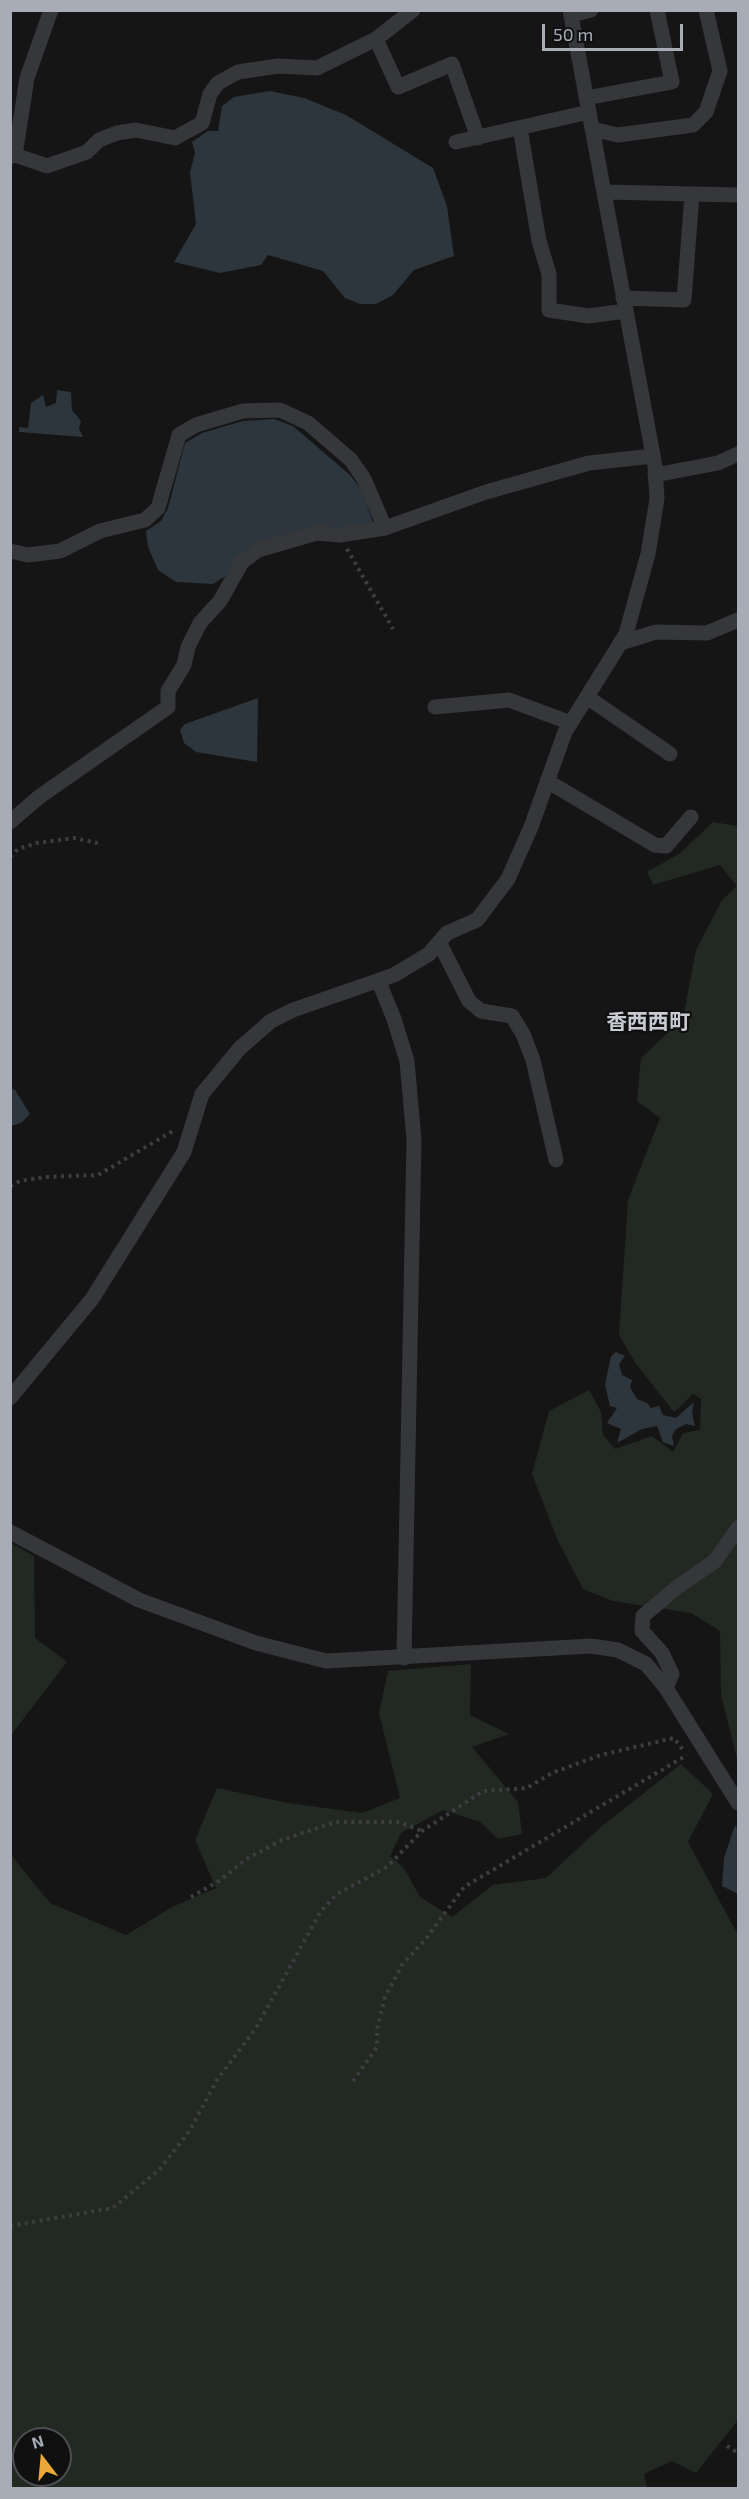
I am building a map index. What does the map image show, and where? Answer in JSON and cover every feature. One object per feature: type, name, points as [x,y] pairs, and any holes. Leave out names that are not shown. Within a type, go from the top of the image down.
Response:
[{"type":"street","points":[[51,10],[27,78],[13,156],[47,166],[87,152],[99,140],[117,134],[136,130],[174,138],[202,123],[210,94],[218,83],[238,72],[278,66],[317,68],[376,39],[413,10]]},
{"type":"street","points":[[10,1398],[92,1299],[184,1152],[202,1094],[240,1048],[271,1021],[293,1010],[379,982],[429,954],[447,933],[477,920],[508,879],[531,827],[571,723],[629,625],[648,554],[657,499],[653,456],[571,13],[591,10]]},
{"type":"street","points":[[456,142],[520,128],[588,105],[672,82],[657,10]]},
{"type":"street","points":[[592,129],[618,135],[693,125],[706,112],[720,71],[706,10]]},
{"type":"street","points":[[376,39],[398,87],[452,64],[478,138]]},
{"type":"street","points":[[520,128],[539,241],[549,274],[549,310],[588,316],[625,304],[684,300],[692,194]]},
{"type":"street","points":[[604,192],[738,195]]},
{"type":"street","points":[[10,551],[28,555],[60,551],[100,531],[144,520],[158,508],[179,435],[196,425],[243,411],[280,410],[308,423],[351,460],[364,478],[385,528]]},
{"type":"street","points":[[655,475],[718,463],[738,454]]},
{"type":"street","points":[[10,822],[39,796],[168,707],[168,691],[184,665],[188,647],[196,631],[220,600],[242,562],[258,550],[316,532],[340,535],[385,528],[486,492],[589,463],[653,456]]},
{"type":"street","points":[[620,643],[656,632],[707,633],[738,620]]},
{"type":"street","points":[[588,697],[670,754]]},
{"type":"street","points":[[435,707],[509,700],[571,723]]},
{"type":"street","points":[[547,781],[655,846],[666,846],[691,817]]},
{"type":"street","points":[[439,942],[469,1001],[481,1011],[512,1017],[523,1034],[533,1060],[556,1160]]},
{"type":"street","points":[[379,982],[407,1060],[414,1140],[404,1658]]},
{"type":"street","points":[[666,1688],[672,1674],[662,1653],[642,1631],[643,1616],[676,1588],[715,1561],[738,1528]]},
{"type":"street","points":[[10,1532],[139,1600],[256,1643],[326,1661],[591,1646],[618,1650],[646,1664],[666,1688],[738,1803]]},
{"type":"path","points":[[340,535],[393,629]]},
{"type":"path","points":[[10,857],[18,849],[37,843],[74,838],[102,844]]},
{"type":"path","points":[[10,1186],[20,1181],[45,1177],[98,1175],[195,1118]]},
{"type":"path","points":[[10,2226],[113,2208],[160,2169],[190,2130],[217,2080],[256,2028],[321,1911],[338,1894],[387,1867],[422,1831],[483,1791],[527,1788],[552,1773],[601,1755],[674,1738],[693,1762]]},
{"type":"path","points":[[353,2081],[377,2047],[377,2029],[385,1997],[402,1965],[425,1940],[464,1887],[687,1755]]},
{"type":"path","points":[[191,1897],[219,1881],[248,1858],[282,1839],[335,1822],[399,1822],[422,1831]]},
{"type":"path","points":[[727,2446],[738,2453]]},
{"type":"shaded area","points":[[270,91],[304,98],[346,115],[433,168],[447,206],[454,256],[414,270],[393,295],[376,304],[360,304],[345,298],[323,271],[268,255],[261,265],[220,273],[174,262],[196,224],[190,172],[195,153],[192,142],[208,131],[218,131],[222,106],[234,97]]},
{"type":"shaded area","points":[[57,390],[71,392],[72,410],[81,421],[79,428],[83,437],[19,432],[19,427],[28,428],[31,403],[43,395],[46,407],[56,403]]},
{"type":"shaded area","points":[[274,419],[293,426],[350,475],[361,489],[373,522],[339,531],[292,533],[213,584],[176,582],[158,570],[148,547],[146,531],[161,521],[168,508],[185,443],[202,433],[243,421]]},
{"type":"shaded area","points":[[258,698],[257,762],[196,752],[184,743],[180,730],[185,724]]},
{"type":"shaded area","points":[[713,822],[738,826],[738,1762],[721,1695],[720,1631],[691,1613],[613,1601],[583,1589],[558,1541],[532,1474],[549,1411],[589,1390],[601,1412],[603,1435],[615,1449],[652,1436],[673,1452],[683,1433],[700,1430],[701,1399],[693,1394],[674,1412],[636,1364],[619,1335],[628,1200],[660,1118],[637,1101],[641,1058],[683,1018],[696,950],[722,900],[737,886],[720,865],[653,885],[647,872],[679,854]]},
{"type":"shaded area","points":[[11,1088],[15,1090],[30,1114],[21,1123],[11,1126]]},
{"type":"shaded area","points":[[616,1352],[625,1356],[619,1364],[622,1375],[632,1380],[630,1387],[637,1399],[647,1403],[651,1408],[659,1406],[663,1415],[676,1418],[694,1402],[692,1413],[695,1426],[686,1424],[676,1429],[672,1436],[674,1446],[663,1442],[657,1426],[642,1429],[617,1443],[621,1429],[607,1423],[617,1408],[610,1406],[605,1385],[611,1356]]},
{"type":"shaded area","points":[[11,1543],[34,1556],[35,1638],[67,1662],[11,1735]]},
{"type":"shaded area","points":[[471,1664],[470,1715],[509,1734],[472,1747],[518,1802],[522,1834],[498,1839],[480,1822],[443,1810],[401,1833],[390,1856],[404,1868],[420,1897],[452,1917],[493,1885],[546,1878],[602,1826],[681,1764],[713,1794],[688,1842],[738,1935],[738,2420],[696,2473],[672,2461],[644,2474],[647,2488],[11,2488],[11,1855],[50,1903],[126,1935],[172,1907],[216,1888],[195,1840],[217,1788],[288,1803],[362,1813],[400,1798],[379,1713],[388,1671]]},
{"type":"shaded area","points":[[735,1825],[738,1831],[738,1894],[722,1886],[724,1858]]},
{"type":"district","name":"香西西町","points":[[648,1022]]}]
